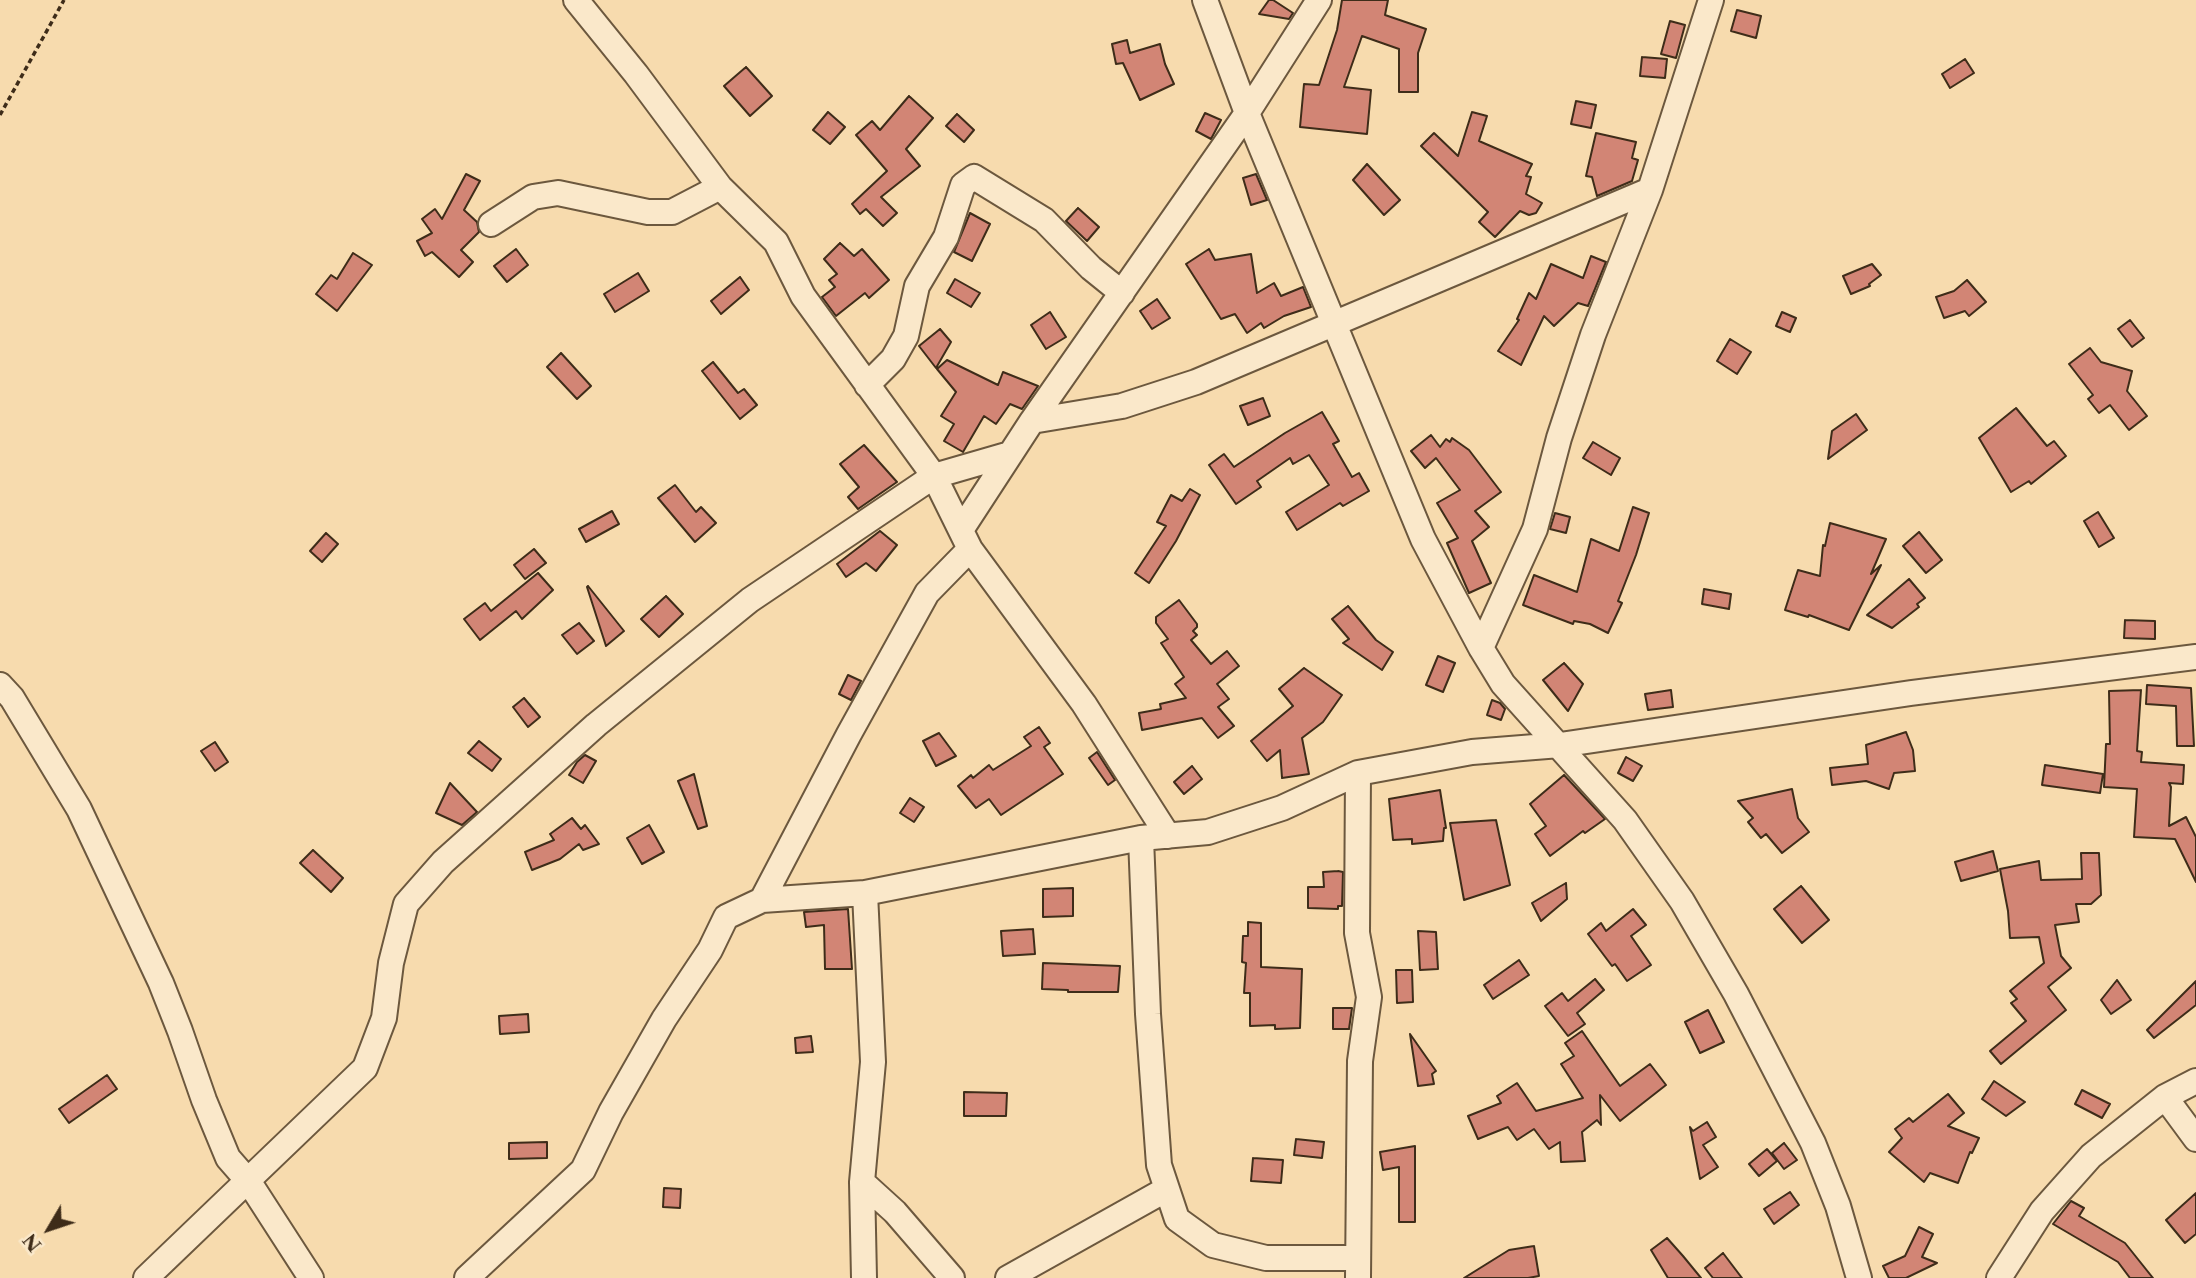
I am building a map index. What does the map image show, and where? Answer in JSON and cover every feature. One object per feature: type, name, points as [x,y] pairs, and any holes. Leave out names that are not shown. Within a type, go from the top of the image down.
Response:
[{"type":"street","points":[[576,0],[636,74],[720,187],[776,242],[803,296],[934,476],[965,539],[1084,704],[1168,836]]},
{"type":"street","points":[[1205,0],[1247,113],[1423,539],[1503,684],[1625,820],[1682,901],[1736,994],[1813,1143],[1838,1206],[1859,1278]]},
{"type":"street","points":[[762,900],[849,734],[928,593],[965,539],[1010,454],[1247,113],[1320,0]]},
{"type":"street","points":[[1481,648],[1535,530],[1559,438],[1593,335],[1650,190],[1711,0]]},
{"type":"street","points":[[867,385],[893,359],[906,336],[917,286],[946,237],[963,185],[974,177],[1044,220],[1091,268],[1122,293]]},
{"type":"street","points":[[491,224],[533,197],[558,193],[648,212],[672,212],[720,187]]},
{"type":"street","points":[[1032,421],[1122,406],[1196,382],[1650,190]]},
{"type":"street","points":[[146,1278],[365,1068],[384,1018],[391,963],[406,904],[443,862],[596,726],[750,600],[934,476],[1010,454]]},
{"type":"street","points":[[467,1278],[583,1170],[611,1112],[664,1019],[710,950],[726,917],[762,900],[865,893],[1141,838],[1208,832],[1282,808],[1358,773],[1472,752],[1560,745],[1898,694],[2196,657]]},
{"type":"street","points":[[0,685],[12,698],[79,809],[161,983],[228,1158],[248,1182],[311,1278]]},
{"type":"street","points":[[1141,838],[1148,1014],[1159,1165],[1177,1219],[1213,1245],[1266,1258],[1357,1268],[1360,1061],[1369,997],[1357,933],[1358,773]]},
{"type":"street","points":[[864,1278],[862,1182],[873,1062],[865,893]]},
{"type":"street","points":[[1999,1278],[2042,1211],[2091,1156],[2165,1097],[2196,1081]]},
{"type":"street","points":[[2165,1097],[2196,1139]]},
{"type":"street","points":[[862,1182],[895,1212],[952,1278]]},
{"type":"street","points":[[1008,1278],[1167,1189]]},
{"type":"path","points":[[0,115],[64,0]]},
{"type":"building","points":[[1269,0],[1293,13],[1289,19],[1259,14]]},
{"type":"building","points":[[1342,0],[1388,0],[1385,15],[1426,29],[1418,53],[1418,92],[1399,92],[1399,49],[1362,36],[1344,87],[1371,90],[1367,134],[1300,127],[1304,84],[1319,85],[1337,30]]},
{"type":"building","points":[[1737,10],[1761,16],[1756,38],[1731,31]]},
{"type":"building","points":[[1670,21],[1685,25],[1676,58],[1661,54]]},
{"type":"building","points":[[1127,40],[1130,53],[1160,44],[1174,84],[1140,100],[1123,63],[1116,64],[1112,44]]},
{"type":"building","points":[[1642,57],[1667,59],[1665,78],[1640,76]]},
{"type":"building","points":[[1965,59],[1974,73],[1950,88],[1942,74]]},
{"type":"building","points":[[746,67],[772,96],[750,116],[724,86]]},
{"type":"building","points":[[909,96],[933,118],[906,149],[920,166],[881,197],[897,213],[883,226],[866,209],[860,214],[852,204],[887,171],[856,135],[872,121],[880,130]]},
{"type":"building","points":[[1576,101],[1596,105],[1591,128],[1571,124]]},
{"type":"building","points":[[828,112],[845,127],[830,144],[813,130]]},
{"type":"building","points":[[1472,112],[1487,116],[1479,141],[1532,164],[1526,176],[1531,177],[1526,194],[1542,203],[1536,213],[1529,215],[1520,211],[1495,237],[1479,222],[1488,212],[1421,146],[1434,133],[1458,156]]},
{"type":"building","points":[[1205,113],[1221,120],[1211,139],[1196,131]]},
{"type":"building","points":[[957,114],[974,130],[964,142],[946,126]]},
{"type":"building","points":[[1596,133],[1636,142],[1632,158],[1638,160],[1632,181],[1597,196],[1592,177],[1586,176]]},
{"type":"building","points":[[1367,164],[1400,200],[1384,215],[1353,180]]},
{"type":"building","points":[[466,174],[480,181],[464,210],[477,222],[479,232],[461,250],[473,262],[459,277],[432,252],[425,256],[417,241],[432,233],[422,219],[435,209],[442,219]]},
{"type":"building","points":[[1256,174],[1267,200],[1251,205],[1243,178]]},
{"type":"building","points":[[1078,208],[1099,227],[1087,241],[1066,221]]},
{"type":"building","points":[[970,213],[990,224],[972,261],[954,252]]},
{"type":"building","points":[[840,243],[854,256],[862,249],[889,280],[869,298],[865,293],[836,316],[822,297],[835,287],[829,280],[837,274],[824,259]]},
{"type":"building","points":[[516,249],[528,265],[507,282],[494,266]]},
{"type":"building","points":[[1209,249],[1215,260],[1251,254],[1257,293],[1274,283],[1281,296],[1303,287],[1311,307],[1284,316],[1264,328],[1261,323],[1247,333],[1235,314],[1221,319],[1186,264]]},
{"type":"building","points":[[353,253],[372,265],[337,311],[316,294],[331,275],[337,279]]},
{"type":"building","points":[[1591,256],[1606,262],[1588,306],[1578,303],[1554,326],[1544,316],[1521,365],[1498,351],[1519,320],[1517,319],[1529,293],[1536,299],[1551,264],[1583,278]]},
{"type":"building","points":[[1872,264],[1881,275],[1869,284],[1870,286],[1851,294],[1843,276]]},
{"type":"building","points":[[638,273],[649,291],[615,312],[604,294]]},
{"type":"building","points":[[740,277],[749,290],[721,314],[711,301]]},
{"type":"building","points":[[955,279],[980,293],[971,307],[947,293]]},
{"type":"building","points":[[1967,280],[1986,302],[1969,316],[1965,311],[1944,318],[1936,297],[1954,291]]},
{"type":"building","points":[[1157,299],[1170,318],[1152,329],[1140,311]]},
{"type":"building","points":[[1050,312],[1066,337],[1046,349],[1031,325]]},
{"type":"building","points":[[1782,312],[1796,318],[1790,332],[1776,326]]},
{"type":"building","points":[[2130,320],[2144,338],[2132,347],[2118,329]]},
{"type":"building","points":[[940,329],[951,342],[936,368],[919,346]]},
{"type":"building","points":[[1730,339],[1751,352],[1737,374],[1717,361]]},
{"type":"building","points":[[2090,348],[2101,362],[2132,371],[2127,391],[2147,416],[2129,430],[2110,405],[2099,413],[2088,399],[2093,395],[2069,364]]},
{"type":"building","points":[[561,353],[591,386],[577,399],[547,367]]},
{"type":"building","points":[[947,360],[998,385],[1003,372],[1038,386],[1022,409],[1010,404],[996,424],[984,416],[963,452],[944,441],[954,424],[941,416],[956,392],[937,369]]},
{"type":"building","points":[[713,362],[738,393],[744,389],[757,405],[740,419],[702,371]]},
{"type":"building","points":[[1263,398],[1270,416],[1248,425],[1240,406]]},
{"type":"building","points":[[2016,408],[2047,446],[2054,441],[2066,456],[2031,484],[2029,481],[2011,492],[1979,438]]},
{"type":"building","points":[[1322,412],[1339,441],[1333,444],[1352,477],[1359,473],[1369,491],[1343,506],[1340,503],[1297,530],[1286,512],[1329,485],[1309,455],[1293,464],[1290,458],[1257,481],[1261,487],[1236,504],[1209,465],[1224,454],[1234,467]]},
{"type":"building","points":[[1856,414],[1867,430],[1828,459],[1832,431]]},
{"type":"building","points":[[1431,435],[1440,447],[1446,439],[1450,442],[1452,438],[1469,450],[1501,492],[1475,511],[1489,527],[1472,541],[1491,583],[1469,593],[1447,543],[1458,538],[1437,503],[1460,490],[1436,458],[1425,468],[1411,451]]},
{"type":"building","points":[[1593,442],[1620,458],[1611,475],[1583,458]]},
{"type":"building","points":[[864,445],[897,482],[858,509],[848,497],[859,487],[840,464]]},
{"type":"building","points":[[675,485],[696,512],[701,507],[716,523],[695,542],[658,498]]},
{"type":"building","points":[[1190,489],[1200,495],[1176,541],[1149,583],[1135,573],[1166,526],[1157,522],[1171,495],[1182,501]]},
{"type":"building","points":[[1633,507],[1649,513],[1618,601],[1622,603],[1608,633],[1590,624],[1574,621],[1573,624],[1523,605],[1534,575],[1577,592],[1591,539],[1619,551]]},
{"type":"building","points":[[612,511],[619,524],[586,542],[579,529]]},
{"type":"building","points":[[2098,512],[2114,538],[2099,547],[2084,521]]},
{"type":"building","points":[[1555,513],[1570,517],[1566,533],[1550,529]]},
{"type":"building","points":[[1830,523],[1886,539],[1871,574],[1881,565],[1849,630],[1809,615],[1808,617],[1785,610],[1798,570],[1820,576],[1823,545],[1825,546]]},
{"type":"building","points":[[880,531],[897,545],[876,571],[866,563],[846,577],[837,564]]},
{"type":"building","points":[[1919,532],[1942,560],[1926,573],[1903,546]]},
{"type":"building","points":[[326,533],[338,544],[322,562],[310,551]]},
{"type":"building","points":[[534,549],[546,563],[525,579],[514,565]]},
{"type":"building","points":[[538,573],[553,590],[522,619],[516,611],[480,640],[464,619],[485,603],[491,611]]},
{"type":"building","points":[[1909,579],[1925,598],[1917,604],[1919,607],[1892,628],[1867,615]]},
{"type":"building","points":[[587,587],[624,631],[606,646]]},
{"type":"building","points":[[1704,589],[1731,594],[1729,609],[1702,604]]},
{"type":"building","points":[[666,596],[683,614],[659,637],[641,619]]},
{"type":"building","points":[[1179,600],[1197,624],[1193,631],[1197,635],[1191,640],[1211,664],[1227,651],[1239,666],[1217,684],[1229,699],[1218,707],[1234,726],[1218,738],[1202,718],[1142,730],[1139,713],[1161,709],[1160,704],[1186,698],[1175,684],[1184,677],[1161,643],[1168,639],[1156,623],[1156,617]]},
{"type":"building","points":[[1348,606],[1376,640],[1393,652],[1382,670],[1343,643],[1349,639],[1332,619]]},
{"type":"building","points":[[2125,620],[2155,621],[2155,639],[2124,638]]},
{"type":"building","points":[[579,623],[594,641],[577,654],[562,635]]},
{"type":"building","points":[[1438,656],[1455,663],[1443,692],[1426,685]]},
{"type":"building","points":[[1564,663],[1583,684],[1568,711],[1543,680]]},
{"type":"building","points":[[1304,668],[1342,695],[1323,722],[1302,738],[1309,774],[1282,778],[1280,750],[1267,761],[1251,741],[1293,706],[1279,689]]},
{"type":"building","points":[[848,675],[861,681],[851,700],[839,694]]},
{"type":"building","points":[[2147,685],[2191,688],[2194,746],[2177,746],[2176,706],[2146,704]]},
{"type":"building","points":[[1671,690],[1673,707],[1648,710],[1645,694]]},
{"type":"building","points":[[2141,690],[2137,751],[2142,752],[2141,762],[2184,765],[2183,784],[2169,783],[2169,826],[2186,817],[2196,837],[2196,882],[2175,839],[2134,837],[2137,789],[2104,787],[2106,744],[2110,744],[2109,691]]},
{"type":"building","points":[[524,698],[540,717],[528,727],[513,707]]},
{"type":"building","points":[[1492,700],[1505,709],[1501,720],[1487,715]]},
{"type":"building","points":[[1039,727],[1050,743],[1044,747],[1063,774],[1001,815],[989,799],[976,808],[958,786],[989,765],[993,770],[1031,746],[1024,737]]},
{"type":"building","points":[[1906,732],[1913,750],[1915,771],[1894,773],[1889,789],[1866,781],[1832,785],[1830,768],[1868,764],[1866,745]]},
{"type":"building","points":[[939,733],[956,756],[936,766],[923,741]]},
{"type":"building","points":[[479,741],[501,759],[492,771],[468,753]]},
{"type":"building","points":[[215,742],[228,762],[215,771],[201,751]]},
{"type":"building","points":[[1097,752],[1115,780],[1108,785],[1089,758]]},
{"type":"building","points":[[585,755],[596,761],[583,783],[569,775]]},
{"type":"building","points":[[1626,757],[1642,766],[1633,781],[1618,773]]},
{"type":"building","points":[[2045,765],[2103,774],[2100,793],[2042,785]]},
{"type":"building","points":[[1192,766],[1202,779],[1184,794],[1174,782]]},
{"type":"building","points":[[694,774],[707,826],[698,829],[678,781]]},
{"type":"building","points":[[1564,775],[1605,819],[1585,833],[1583,831],[1550,856],[1535,834],[1546,826],[1530,804]]},
{"type":"building","points":[[450,783],[477,812],[462,825],[436,813]]},
{"type":"building","points":[[1792,789],[1798,818],[1809,832],[1782,853],[1766,834],[1761,838],[1748,822],[1753,818],[1738,801]]},
{"type":"building","points":[[1440,790],[1446,828],[1443,841],[1412,844],[1412,839],[1393,840],[1389,799]]},
{"type":"building","points":[[910,798],[924,807],[914,822],[900,813]]},
{"type":"building","points":[[572,818],[581,829],[585,825],[599,844],[583,850],[579,844],[560,859],[532,870],[525,852],[554,840],[550,834]]},
{"type":"building","points":[[1496,820],[1510,885],[1464,900],[1450,823]]},
{"type":"building","points":[[649,825],[664,852],[642,864],[627,838]]},
{"type":"building","points":[[313,850],[343,878],[331,892],[300,863]]},
{"type":"building","points":[[1993,851],[1998,871],[1961,881],[1955,862]]},
{"type":"building","points":[[2081,853],[2099,853],[2101,895],[2091,904],[2076,904],[2079,922],[2055,925],[2061,956],[2071,968],[2048,987],[2066,1010],[2001,1064],[1990,1051],[2026,1021],[2011,1003],[2017,999],[2010,991],[2044,963],[2039,937],[2010,938],[2000,869],[2039,861],[2041,880],[2082,879]]},
{"type":"building","points":[[1323,872],[1343,872],[1342,906],[1338,906],[1338,909],[1308,908],[1308,887],[1324,887]]},
{"type":"building","points":[[1566,883],[1567,899],[1541,921],[1532,903]]},
{"type":"building","points":[[1801,886],[1829,920],[1802,943],[1774,909]]},
{"type":"building","points":[[1073,888],[1073,916],[1043,917],[1043,889]]},
{"type":"building","points":[[848,909],[852,969],[825,969],[824,925],[806,927],[804,912]]},
{"type":"building","points":[[1633,909],[1646,925],[1631,936],[1651,965],[1627,981],[1588,934],[1601,923],[1606,931]]},
{"type":"building","points":[[1248,922],[1261,923],[1261,967],[1302,969],[1300,1028],[1250,1026],[1250,993],[1244,993],[1246,963],[1242,962],[1243,936],[1248,936]]},
{"type":"building","points":[[1033,929],[1035,954],[1003,956],[1001,931]]},
{"type":"building","points":[[1418,931],[1436,932],[1438,969],[1420,970]]},
{"type":"building","points":[[1519,960],[1529,975],[1493,999],[1484,985]]},
{"type":"building","points":[[1043,963],[1120,966],[1118,992],[1042,989]]},
{"type":"building","points":[[1396,970],[1412,970],[1413,1002],[1397,1003]]},
{"type":"building","points":[[1595,979],[1604,990],[1577,1013],[1585,1024],[1568,1036],[1545,1006],[1562,993],[1568,1001]]},
{"type":"building","points":[[2117,980],[2131,1000],[2111,1014],[2101,1000]]},
{"type":"building","points":[[2196,981],[2196,1005],[2154,1038],[2147,1030]]},
{"type":"building","points":[[1333,1008],[1352,1008],[1349,1029],[1333,1029]]},
{"type":"building","points":[[1708,1010],[1724,1042],[1700,1053],[1685,1022]]},
{"type":"building","points":[[528,1014],[529,1032],[500,1034],[499,1016]]},
{"type":"building","points":[[1582,1031],[1620,1086],[1650,1064],[1666,1085],[1620,1121],[1600,1095],[1601,1125],[1597,1120],[1582,1132],[1585,1161],[1561,1162],[1560,1142],[1549,1149],[1534,1129],[1517,1140],[1508,1127],[1478,1139],[1468,1116],[1501,1103],[1497,1096],[1517,1083],[1536,1111],[1583,1098],[1561,1064],[1574,1056],[1565,1043]]},
{"type":"building","points":[[1410,1034],[1436,1071],[1432,1074],[1434,1084],[1418,1086]]},
{"type":"building","points":[[811,1036],[813,1052],[796,1053],[795,1038]]},
{"type":"building","points":[[107,1075],[117,1089],[69,1123],[59,1109]]},
{"type":"building","points":[[1994,1081],[2025,1102],[2006,1116],[1982,1099]]},
{"type":"building","points":[[2082,1090],[2110,1104],[2102,1118],[2075,1104]]},
{"type":"building","points":[[964,1092],[1007,1093],[1006,1116],[964,1116]]},
{"type":"building","points":[[1948,1094],[1964,1113],[1948,1126],[1979,1138],[1972,1153],[1970,1152],[1958,1183],[1930,1173],[1924,1182],[1889,1152],[1902,1138],[1895,1129],[1909,1118],[1913,1122]]},
{"type":"building","points":[[1707,1122],[1716,1137],[1703,1145],[1718,1167],[1700,1179],[1690,1127],[1693,1131]]},
{"type":"building","points":[[1296,1139],[1324,1142],[1322,1158],[1294,1155]]},
{"type":"building","points":[[547,1142],[547,1158],[509,1159],[509,1143]]},
{"type":"building","points":[[1784,1143],[1797,1160],[1784,1169],[1772,1153]]},
{"type":"building","points":[[1415,1146],[1415,1222],[1399,1222],[1399,1167],[1383,1170],[1380,1152]]},
{"type":"building","points":[[1767,1149],[1777,1161],[1759,1176],[1749,1164]]},
{"type":"building","points":[[1253,1158],[1283,1160],[1281,1183],[1251,1181]]},
{"type":"building","points":[[664,1188],[681,1189],[680,1208],[663,1207]]},
{"type":"building","points":[[1790,1192],[1799,1205],[1774,1224],[1764,1209]]},
{"type":"building","points":[[2196,1193],[2196,1234],[2185,1243],[2166,1220]]},
{"type":"building","points":[[2071,1201],[2084,1208],[2079,1216],[2125,1243],[2153,1278],[2130,1278],[2118,1262],[2053,1224]]},
{"type":"building","points":[[1919,1227],[1933,1234],[1922,1257],[1937,1263],[1906,1278],[1889,1278],[1883,1266],[1905,1256]]},
{"type":"building","points":[[1667,1238],[1701,1278],[1668,1278],[1651,1250]]},
{"type":"building","points":[[1534,1246],[1539,1276],[1464,1278],[1509,1250]]},
{"type":"building","points":[[1723,1253],[1742,1278],[1713,1278],[1705,1268]]}]
